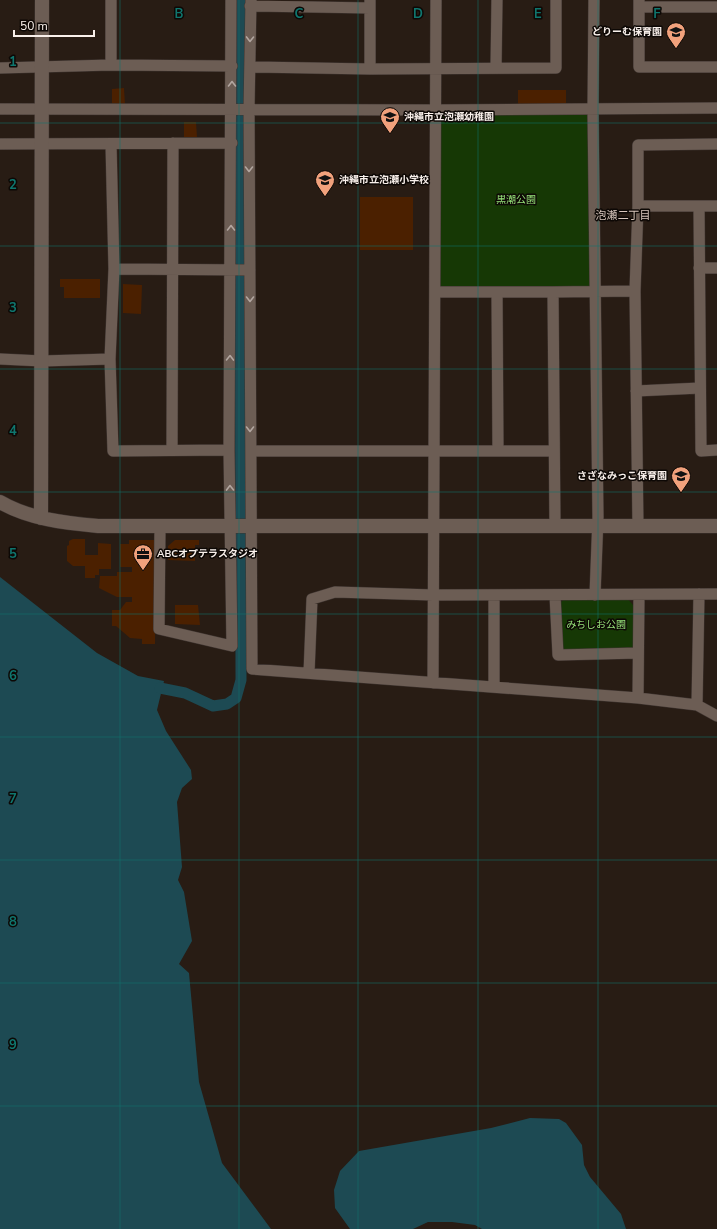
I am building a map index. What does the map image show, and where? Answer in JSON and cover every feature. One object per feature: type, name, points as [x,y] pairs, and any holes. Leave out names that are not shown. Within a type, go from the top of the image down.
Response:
[{"type":"street","points":[[41,518],[42,0]]},
{"type":"street","points":[[111,0],[111,65]]},
{"type":"street","points":[[231,0],[232,143],[229,450],[241,527],[252,669],[638,698],[697,705],[717,716]]},
{"type":"street","points":[[433,682],[435,292],[434,110],[436,0]]},
{"type":"street","points":[[496,68],[497,0]]},
{"type":"street","points":[[250,67],[370,70],[556,68],[556,0]]},
{"type":"street","points":[[594,0],[593,110],[598,527],[595,595]]},
{"type":"street","points":[[160,528],[159,629],[232,646],[241,527],[250,451],[250,3],[370,4],[370,70]]},
{"type":"street","points":[[717,7],[639,4],[639,67],[717,67]]},
{"type":"street","points":[[0,68],[111,65],[232,66]]},
{"type":"street","points":[[0,109],[593,110],[634,108],[717,108]]},
{"type":"street","points":[[172,450],[173,143]]},
{"type":"street","points":[[0,144],[232,143]]},
{"type":"street","points":[[111,144],[114,269],[110,359],[113,451],[229,450]]},
{"type":"street","points":[[638,527],[635,291],[638,206],[638,145],[717,144]]},
{"type":"street","points":[[638,206],[717,206]]},
{"type":"street","points":[[699,206],[701,451],[717,450]]},
{"type":"street","points":[[699,268],[717,268]]},
{"type":"street","points":[[114,269],[250,270]]},
{"type":"street","points":[[435,292],[635,291]]},
{"type":"street","points":[[498,292],[498,450]]},
{"type":"street","points":[[553,292],[555,527]]},
{"type":"street","points":[[0,359],[42,361],[110,359]]},
{"type":"street","points":[[636,390],[700,388]]},
{"type":"street","points":[[250,451],[554,451]]},
{"type":"street","points":[[0,502],[41,518],[70,524],[98,526],[160,528],[717,526]]},
{"type":"street","points":[[309,673],[312,599],[335,592],[433,595],[717,594]]},
{"type":"street","points":[[638,698],[639,594]]},
{"type":"street","points":[[697,705],[699,594]]},
{"type":"street","points":[[494,595],[494,687]]},
{"type":"street","points":[[555,595],[558,655],[638,654]]},
{"type":"green space","name":"黒潮公園","points":[[591,112],[592,288],[440,288],[440,113]]},
{"type":"green space","name":"みちしお公園","points":[[565,598],[628,599],[633,605],[634,646],[630,651],[564,653],[559,647],[559,604]]},
{"type":"water","points":[[0,577],[97,653],[138,676],[164,681],[157,710],[166,731],[191,770],[192,779],[182,788],[177,802],[182,867],[178,880],[184,892],[192,941],[179,964],[189,973],[199,1082],[222,1163],[271,1229],[0,1229]]},
{"type":"water","points":[[530,1118],[559,1119],[566,1123],[582,1145],[584,1165],[590,1177],[621,1214],[626,1229],[482,1229],[475,1225],[452,1222],[428,1222],[413,1229],[350,1229],[335,1208],[334,1190],[340,1171],[359,1151],[491,1128]]},
{"type":"building","points":[[124,88],[125,105],[112,106],[112,89]]},
{"type":"building","points":[[518,90],[566,90],[566,107],[518,107]]},
{"type":"building","points":[[184,122],[196,122],[197,137],[184,137]]},
{"type":"building","points":[[360,197],[413,197],[413,250],[360,250]]},
{"type":"building","points":[[60,279],[100,279],[100,298],[64,298],[64,287],[60,287]]},
{"type":"building","points":[[123,284],[142,285],[141,314],[123,313]]},
{"type":"building","points":[[73,539],[85,539],[85,555],[98,555],[98,543],[111,544],[111,569],[99,569],[99,575],[95,575],[95,578],[85,578],[85,566],[73,566],[67,561],[67,546],[69,545],[69,541]]},
{"type":"building","points":[[129,540],[156,540],[155,644],[142,644],[142,639],[130,638],[116,626],[112,626],[112,610],[120,610],[126,602],[132,602],[132,597],[117,597],[99,588],[100,576],[117,576],[117,572],[132,572],[132,567],[120,567],[120,544],[129,544]]},
{"type":"building","points":[[175,540],[199,540],[199,545],[195,545],[195,561],[168,560],[168,546]]},
{"type":"building","points":[[175,605],[198,605],[200,625],[175,624]]},
{"type":"waterway","points":[[160,688],[185,693],[213,706],[227,704],[236,698],[241,680],[240,0]]},
{"type":"place","name":"どりーむ保育園","points":[[676,49]]},
{"type":"place","name":"沖縄市立泡瀬幼稚園","points":[[390,134]]},
{"type":"place","name":"沖縄市立泡瀬小学校","points":[[325,197]]},
{"type":"place","name":"さざなみっこ保育園","points":[[681,493]]},
{"type":"place","name":"ABCオプテラスタジオ","points":[[143,571]]},
{"type":"district","name":"泡瀬二丁目","points":[[623,215]]}]
